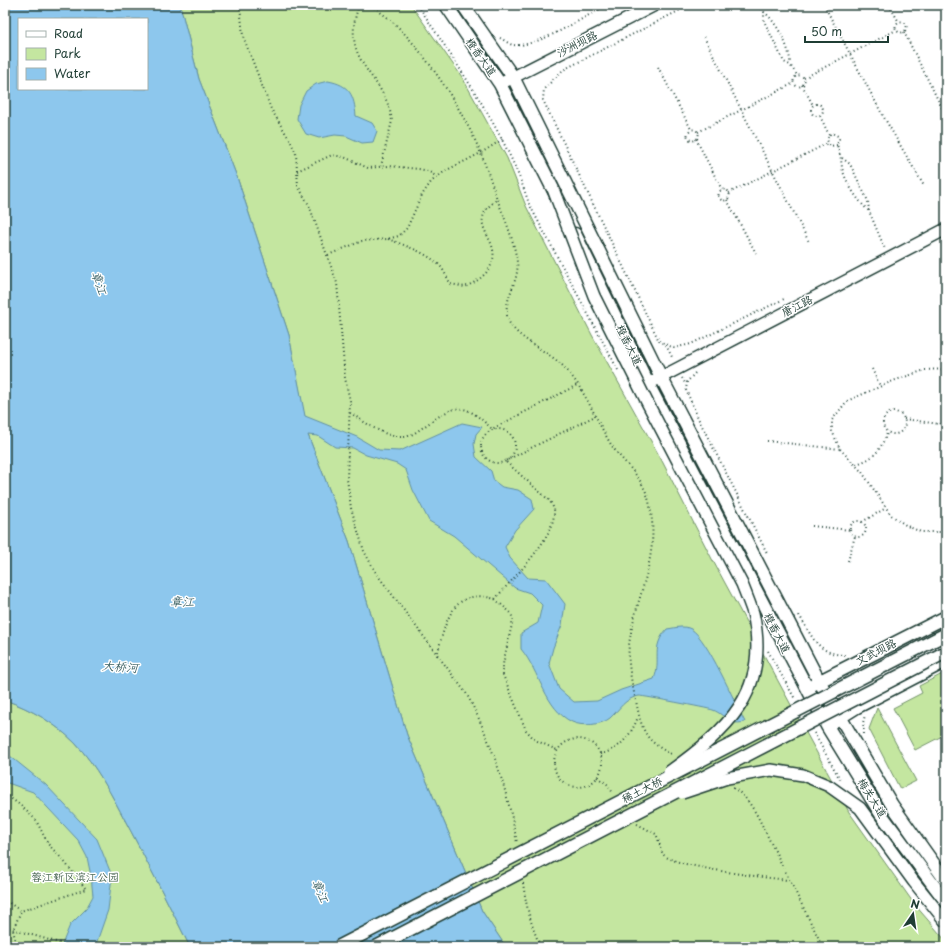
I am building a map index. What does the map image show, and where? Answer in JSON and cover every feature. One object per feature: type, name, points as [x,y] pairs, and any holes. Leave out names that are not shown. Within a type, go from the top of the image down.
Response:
[{"type":"main road","name":"橙香大道","points":[[446,5],[500,84],[648,384],[806,688]]},
{"type":"main road","name":"橙香大道","points":[[463,5],[513,78],[661,377],[818,681]]},
{"type":"main road","name":"文武坝路","points":[[806,688],[946,617]]},
{"type":"main road","name":"稀土大桥","points":[[338,947],[946,634]]},
{"type":"main road","name":"稀土大桥","points":[[376,947],[946,652]]},
{"type":"main road","points":[[827,726],[839,717],[946,661]]},
{"type":"main road","name":"梅关大道","points":[[818,681],[892,805],[946,881]]},
{"type":"main road","name":"梅关大道","points":[[806,688],[827,726],[881,814],[946,902]]},
{"type":"street","name":"沙洲坝路","points":[[500,84],[654,5]]},
{"type":"street","points":[[553,189],[594,296],[647,402],[742,584],[752,613],[756,643],[756,662],[753,680],[747,696],[720,732],[698,751],[650,786]]},
{"type":"street","name":"唐江路","points":[[648,384],[887,254],[946,229]]},
{"type":"street","points":[[656,802],[745,773],[771,770],[803,775],[829,786],[860,808],[914,882],[946,922]]},
{"type":"path","points":[[240,5],[243,36],[271,109],[291,142],[296,154],[298,186],[309,205],[337,283],[345,378],[350,401],[347,479],[351,508],[364,551],[376,574],[466,693],[478,715],[508,802],[517,846]]},
{"type":"path","points":[[359,5],[354,46],[357,56],[379,88],[391,114],[392,121],[381,166]]},
{"type":"path","points":[[371,5],[400,28],[417,47],[457,107],[481,153],[511,238],[518,263],[506,307],[508,318],[513,328],[562,365],[578,384],[614,449],[636,474],[645,489],[652,523],[651,556],[632,627],[628,648],[640,726],[648,738],[661,749],[678,757]]},
{"type":"path","points":[[512,45],[523,45],[540,40],[607,5]]},
{"type":"path","points":[[690,5],[563,70],[544,89],[543,100],[659,341],[674,348],[691,344],[793,295]]},
{"type":"path","points":[[760,5],[764,12],[772,18],[791,56],[790,65]]},
{"type":"path","points":[[824,5],[849,54],[924,186]]},
{"type":"path","points":[[889,5],[899,22],[906,25],[904,32],[946,116]]},
{"type":"path","points":[[764,12],[764,22],[784,62],[790,65],[797,75],[804,78]]},
{"type":"path","points":[[896,30],[896,24],[899,22]]},
{"type":"path","points":[[820,116],[814,116],[811,114],[811,108],[813,105],[802,85],[804,78],[896,30]]},
{"type":"path","points":[[896,30],[901,33],[904,32]]},
{"type":"path","points":[[704,37],[809,242]]},
{"type":"path","points":[[658,67],[691,129],[698,132]]},
{"type":"path","points":[[794,83],[794,77],[797,75]]},
{"type":"path","points":[[730,193],[722,190],[696,140],[698,132],[794,83]]},
{"type":"path","points":[[794,83],[799,86],[802,85]]},
{"type":"path","points":[[813,105],[816,104],[822,107],[823,110],[820,116]]},
{"type":"path","points":[[820,116],[829,134]]},
{"type":"path","points":[[691,129],[687,134],[688,137],[690,140],[696,140]]},
{"type":"path","points":[[829,134],[832,133],[840,139],[837,145],[842,158],[842,168],[860,204],[869,211]]},
{"type":"path","points":[[828,144],[826,140],[829,134]]},
{"type":"path","points":[[328,255],[362,241],[387,239],[399,236],[407,228],[422,195],[431,182],[445,171],[481,153],[503,138]]},
{"type":"path","points":[[727,200],[730,193],[772,171],[828,144],[830,146],[837,145]]},
{"type":"path","points":[[297,171],[332,155],[344,157],[368,168],[381,166],[419,169],[428,171],[437,177]]},
{"type":"path","points":[[842,158],[850,164],[868,201],[869,211],[887,254]]},
{"type":"path","points":[[722,190],[719,198],[721,200],[727,200]]},
{"type":"path","points":[[387,239],[405,245],[434,260],[442,268],[451,284],[466,287],[484,276],[490,270],[493,254],[491,244],[482,223],[486,209],[497,199]]},
{"type":"path","points":[[727,200],[756,253]]},
{"type":"path","points":[[887,254],[891,245]]},
{"type":"path","points":[[872,369],[880,386]]},
{"type":"path","points":[[946,370],[925,370],[880,386],[847,401],[832,420],[832,431],[840,448],[856,464],[891,515],[906,526],[921,532],[946,532]]},
{"type":"path","points":[[697,371],[687,382],[686,390],[699,420],[769,557]]},
{"type":"path","points":[[578,384],[492,429],[483,436],[481,441],[481,452],[489,461],[494,463],[505,461],[595,416]]},
{"type":"path","points":[[350,413],[382,432],[394,436],[404,437],[414,433],[441,415],[455,408],[476,413],[492,429],[502,429],[507,431],[514,439],[515,449],[513,454],[505,461]]},
{"type":"path","points":[[898,412],[904,419],[904,427],[901,431],[893,433],[888,431],[884,422],[887,415],[898,412]]},
{"type":"path","points":[[904,419],[946,425]]},
{"type":"path","points":[[856,464],[867,461],[875,455],[888,431]]},
{"type":"path","points":[[767,441],[840,448]]},
{"type":"path","points":[[495,598],[531,557],[550,530],[554,509],[550,501],[505,461]]},
{"type":"path","points":[[850,530],[850,527],[855,522],[862,522],[886,508]]},
{"type":"path","points":[[855,536],[858,537],[865,534],[866,528],[862,522]]},
{"type":"path","points":[[812,526],[850,530],[855,536]]},
{"type":"path","points":[[848,561],[855,536]]},
{"type":"path","points":[[437,656],[445,629],[456,604],[464,598],[473,596],[495,598],[511,613],[512,620],[503,664],[503,675],[526,730],[535,740],[557,750]]},
{"type":"path","points":[[797,612],[818,645],[827,653],[850,656]]},
{"type":"path","points":[[600,754],[610,752],[621,745],[631,732],[638,716]]},
{"type":"path","points":[[583,739],[594,745],[600,754],[602,766],[597,777],[587,785],[574,786],[567,784],[557,775],[554,769],[553,762],[557,750],[560,746],[571,740],[583,739]]},
{"type":"path","points":[[597,777],[607,784],[614,794]]},
{"type":"path","points":[[728,785],[741,793],[749,802],[823,947]]},
{"type":"path","points":[[5,794],[20,805],[36,820],[48,844],[86,889],[21,911],[13,930],[17,947]]},
{"type":"path","points":[[634,822],[656,834],[663,855],[671,860],[712,870],[789,880]]},
{"type":"path","points":[[522,876],[525,899],[535,935],[541,947]]},
{"type":"path","points":[[5,900],[21,911]]},
{"type":"path","points":[[5,927],[74,947]]},
{"type":"green space","points":[[180,5],[411,5],[462,77],[507,158],[526,206],[592,335],[661,459],[712,559],[849,812],[915,905],[946,941],[946,947],[506,947],[482,911],[407,735],[349,541],[308,435],[289,335],[237,177],[199,79]]},
{"type":"green space","points":[[946,672],[946,734],[915,750],[893,708],[922,693],[919,686]]},
{"type":"green space","name":"蓉江新区滨江公园","points":[[5,700],[33,712],[51,723],[75,743],[90,761],[120,812],[190,947],[5,947]]},
{"type":"green space","points":[[877,708],[916,781],[900,789],[869,729]]},
{"type":"water","name":"章江","points":[[5,5],[180,5],[199,79],[237,177],[289,335],[305,416],[357,437],[379,450],[400,451],[462,423],[482,427],[476,434],[474,444],[476,457],[491,471],[494,481],[502,487],[518,490],[532,499],[534,509],[515,530],[505,547],[510,558],[528,578],[546,579],[565,604],[562,625],[549,663],[559,689],[574,702],[597,701],[621,690],[654,679],[659,642],[662,636],[667,629],[685,627],[691,629],[698,635],[705,645],[745,722],[730,722],[718,712],[713,710],[639,696],[630,699],[610,718],[597,724],[586,725],[572,722],[555,708],[528,658],[521,649],[521,633],[538,623],[542,605],[530,593],[515,588],[454,536],[429,521],[413,490],[406,470],[397,464],[366,455],[353,448],[335,447],[318,436],[308,435],[349,541],[407,735],[482,911],[506,947],[190,947],[120,812],[90,761],[75,743],[59,729],[33,712],[5,700]]},
{"type":"water","points":[[328,81],[341,85],[350,92],[354,102],[356,116],[372,123],[377,131],[373,142],[362,143],[346,136],[335,135],[319,138],[306,134],[297,119],[299,105],[306,91],[316,84]]},
{"type":"water","points":[[5,752],[46,785],[97,839],[112,876],[108,910],[95,947],[61,947],[70,925],[86,909],[93,896],[87,857],[78,840],[33,792],[5,782]]},
{"type":"water label","name":"大桥河","points":[[120,667]]}]
